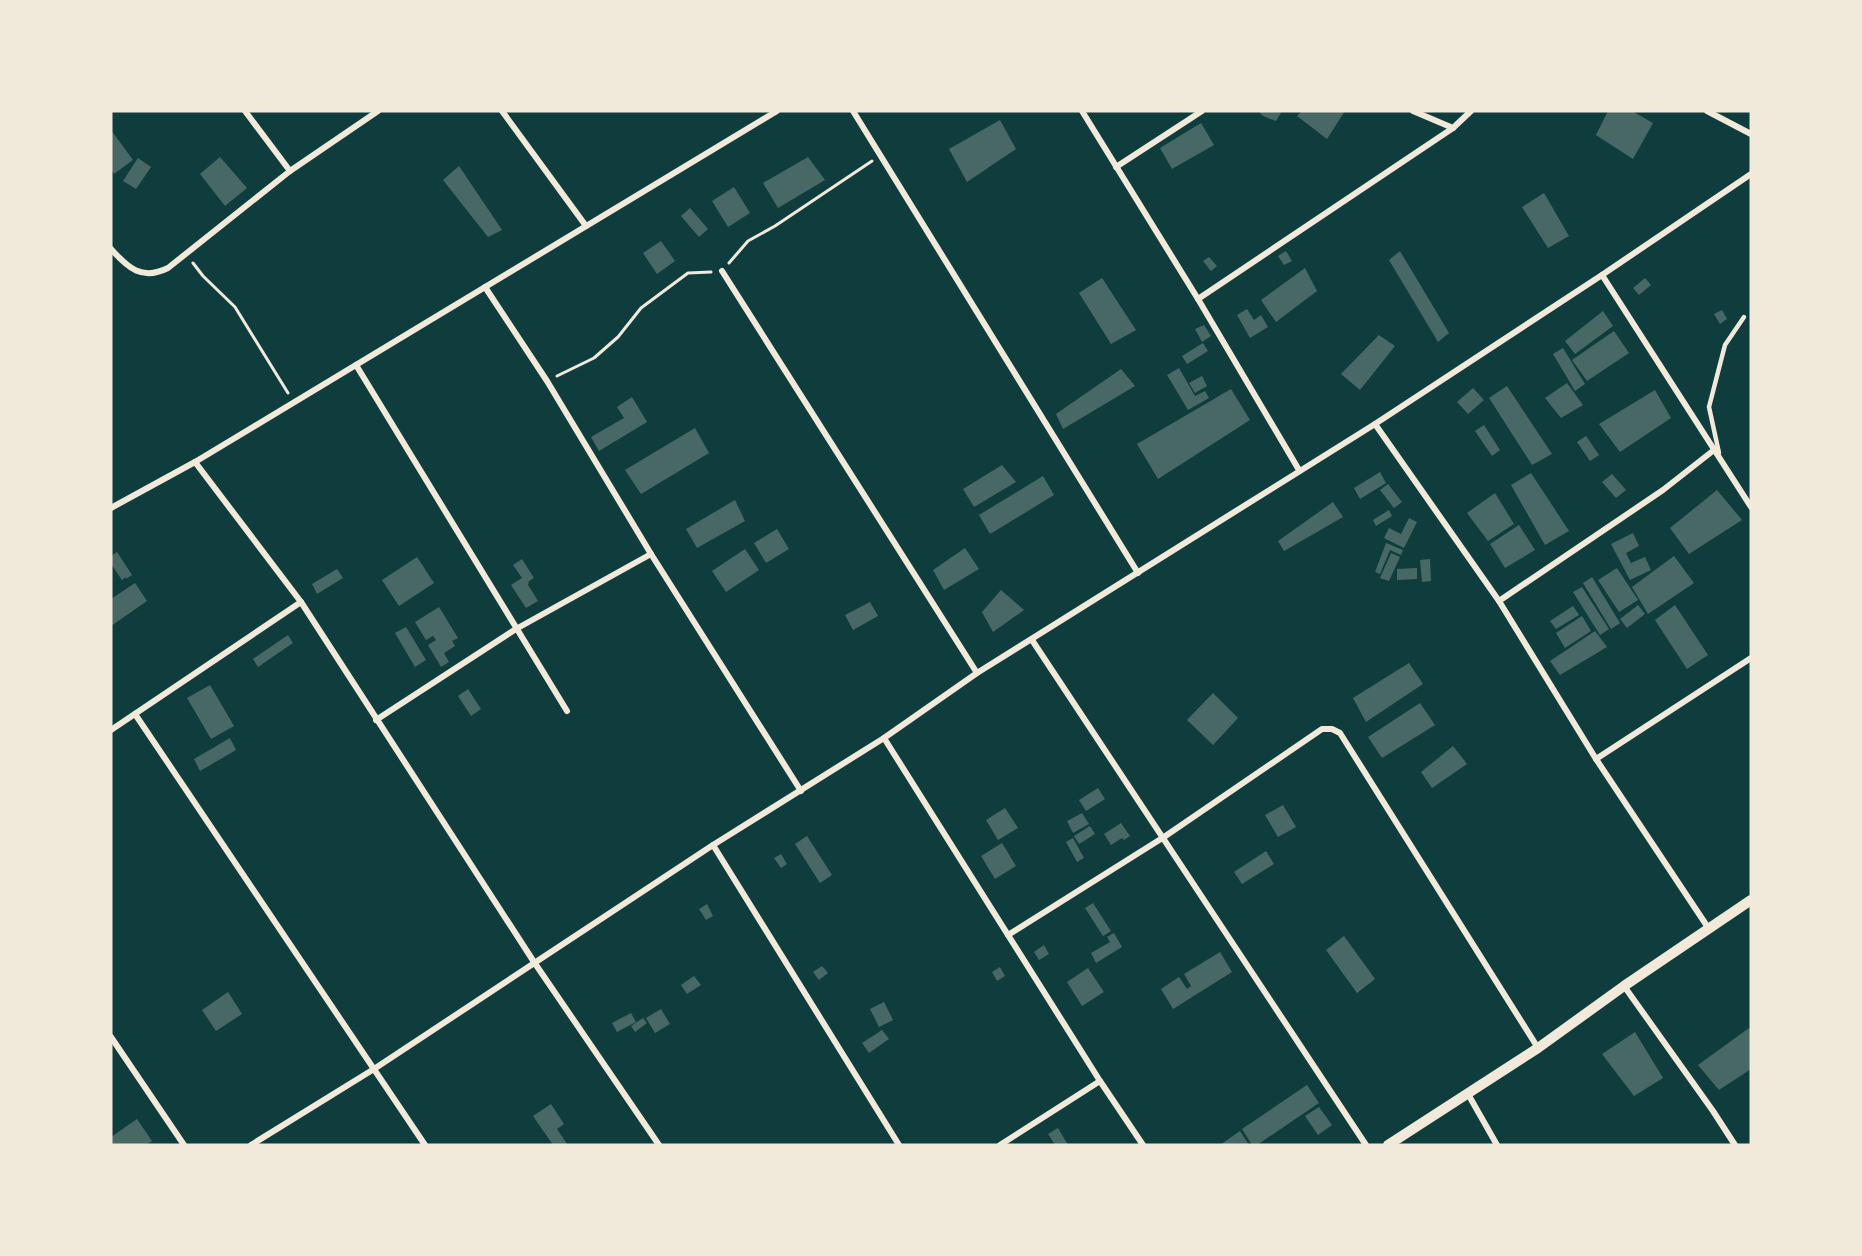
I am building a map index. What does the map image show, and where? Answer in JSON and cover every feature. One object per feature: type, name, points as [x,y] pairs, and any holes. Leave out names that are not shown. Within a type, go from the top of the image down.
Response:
[{"type":"street","points":[[245,111],[290,171]]},
{"type":"street","points":[[111,249],[128,267],[143,273],[155,274],[168,268],[290,171],[378,111]]},
{"type":"street","points":[[502,111],[586,226]]},
{"type":"street","points":[[111,508],[195,462],[777,111]]},
{"type":"street","points":[[853,111],[1138,573]]},
{"type":"street","points":[[1082,111],[1198,299],[1299,470]]},
{"type":"street","points":[[1116,167],[1202,111]]},
{"type":"street","points":[[1413,111],[1453,128]]},
{"type":"street","points":[[1198,299],[1453,128],[1472,111]]},
{"type":"street","points":[[1707,111],[1751,134]]},
{"type":"street","points":[[251,1145],[374,1069],[713,845],[884,738],[977,674],[1375,424],[1751,174]]},
{"type":"street","points":[[722,271],[977,674]]},
{"type":"street","points":[[1602,275],[1751,507]]},
{"type":"street","points":[[485,287],[547,381],[651,554],[801,791]]},
{"type":"street","points":[[356,364],[567,711]]},
{"type":"street","points":[[1375,424],[1499,601],[1596,759],[1710,929]]},
{"type":"street","points":[[1499,601],[1663,490],[1714,450]]},
{"type":"street","points":[[195,462],[301,602],[534,962],[659,1145]]},
{"type":"street","points":[[376,720],[516,629],[651,554]]},
{"type":"street","points":[[111,729],[301,602]]},
{"type":"street","points":[[1032,640],[1366,1145]]},
{"type":"street","points":[[1596,759],[1751,658]]},
{"type":"street","points":[[135,714],[425,1145]]},
{"type":"street","points":[[1008,935],[1164,837],[1322,729],[1332,729],[1340,733],[1538,1048]]},
{"type":"street","points":[[884,738],[1100,1081],[1143,1145]]},
{"type":"street","points":[[713,845],[899,1145]]},
{"type":"street","points":[[1388,1145],[1538,1048],[1624,986],[1751,900]]},
{"type":"street","points":[[1624,986],[1735,1145]]},
{"type":"street","points":[[111,1037],[183,1145]]},
{"type":"street","points":[[1000,1145],[1100,1081]]},
{"type":"street","points":[[1468,1094],[1497,1145]]},
{"type":"lane","points":[[1719,456],[1709,408],[1725,345],[1744,317]]},
{"type":"path","points":[[186,255],[203,276],[235,307],[294,402]]},
{"type":"building","points":[[1258,111],[1282,111],[1276,121],[1263,116]]},
{"type":"building","points":[[1302,111],[1345,111],[1327,139],[1297,116]]},
{"type":"building","points":[[1608,111],[1632,111],[1653,123],[1633,159],[1596,135]]},
{"type":"building","points":[[1000,120],[1016,149],[967,182],[949,149]]},
{"type":"building","points":[[1201,123],[1214,145],[1172,169],[1160,148]]},
{"type":"building","points":[[111,130],[133,160],[114,174],[111,169]]},
{"type":"building","points":[[220,157],[247,188],[225,206],[200,174]]},
{"type":"building","points":[[808,157],[825,180],[778,208],[763,183]]},
{"type":"building","points":[[138,158],[151,167],[136,189],[123,181]]},
{"type":"building","points":[[459,166],[502,230],[488,237],[443,180]]},
{"type":"building","points":[[734,187],[750,213],[728,227],[712,201]]},
{"type":"building","points":[[1544,193],[1569,236],[1548,248],[1522,207]]},
{"type":"building","points":[[690,208],[708,229],[699,237],[681,216]]},
{"type":"building","points":[[661,241],[675,261],[657,274],[643,253]]},
{"type":"building","points":[[1286,251],[1292,261],[1284,265],[1278,256]]},
{"type":"building","points":[[1400,251],[1449,333],[1438,342],[1389,260]]},
{"type":"building","points":[[1209,257],[1217,266],[1211,271],[1203,261]]},
{"type":"building","points":[[1305,268],[1317,291],[1276,322],[1261,300]]},
{"type":"building","points":[[1102,278],[1136,330],[1111,344],[1079,293]]},
{"type":"building","points":[[1645,278],[1651,285],[1639,295],[1633,288]]},
{"type":"building","points":[[1247,309],[1254,320],[1261,315],[1268,327],[1250,338],[1237,315]]},
{"type":"building","points":[[1722,310],[1727,319],[1720,324],[1714,314]]},
{"type":"building","points":[[1603,311],[1613,326],[1575,354],[1565,341]]},
{"type":"building","points":[[1204,325],[1211,336],[1202,342],[1195,329]]},
{"type":"building","points":[[1614,331],[1629,353],[1587,381],[1572,360]]},
{"type":"building","points":[[1379,335],[1395,346],[1360,390],[1341,374]]},
{"type":"building","points":[[1203,343],[1208,351],[1187,364],[1182,356]]},
{"type":"building","points":[[1563,348],[1585,384],[1575,391],[1553,354]]},
{"type":"building","points":[[1179,368],[1195,396],[1205,391],[1209,398],[1188,410],[1167,375]]},
{"type":"building","points":[[1121,369],[1135,386],[1063,429],[1056,414]]},
{"type":"building","points":[[1202,376],[1207,386],[1195,393],[1189,383]]},
{"type":"building","points":[[1567,383],[1583,405],[1561,418],[1545,398]]},
{"type":"building","points":[[1507,386],[1552,454],[1532,465],[1489,398]]},
{"type":"building","points":[[1473,388],[1484,400],[1468,414],[1457,402]]},
{"type":"building","points":[[1231,389],[1250,420],[1158,479],[1137,444]]},
{"type":"building","points":[[1655,390],[1671,418],[1620,452],[1599,424]]},
{"type":"building","points":[[632,397],[647,422],[599,451],[591,437],[624,418],[617,407]]},
{"type":"building","points":[[1484,425],[1500,450],[1492,456],[1475,431]]},
{"type":"building","points":[[695,428],[709,453],[641,494],[625,470]]},
{"type":"building","points":[[1586,436],[1599,455],[1590,461],[1577,442]]},
{"type":"building","points":[[1002,465],[1016,482],[974,507],[963,489]]},
{"type":"building","points":[[1380,472],[1386,483],[1360,499],[1354,488]]},
{"type":"building","points":[[1531,473],[1569,531],[1545,545],[1511,485]]},
{"type":"building","points":[[1612,474],[1626,490],[1616,498],[1602,482]]},
{"type":"building","points":[[1043,476],[1054,495],[990,534],[979,515]]},
{"type":"building","points":[[1388,484],[1402,502],[1394,508],[1380,490]]},
{"type":"building","points":[[1717,490],[1742,520],[1689,554],[1670,528]]},
{"type":"building","points":[[1495,493],[1514,524],[1488,541],[1467,513]]},
{"type":"building","points":[[735,500],[745,521],[697,548],[686,529]]},
{"type":"building","points":[[1333,502],[1343,517],[1284,551],[1278,541]]},
{"type":"building","points":[[1389,510],[1392,516],[1376,526],[1373,520]]},
{"type":"building","points":[[1409,518],[1417,522],[1404,548],[1384,538],[1389,528],[1401,534]]},
{"type":"building","points":[[1519,525],[1535,550],[1505,568],[1490,544]]},
{"type":"building","points":[[777,529],[789,549],[766,563],[754,543]]},
{"type":"building","points":[[1633,533],[1639,546],[1626,553],[1631,563],[1645,557],[1651,570],[1630,580],[1611,544]]},
{"type":"building","points":[[1386,543],[1403,550],[1401,555],[1390,550],[1380,574],[1375,572]]},
{"type":"building","points":[[965,548],[979,569],[944,590],[933,570]]},
{"type":"building","points":[[745,549],[759,570],[726,592],[712,571]]},
{"type":"building","points":[[117,552],[132,575],[126,579],[126,577],[122,580],[111,564],[111,556]]},
{"type":"building","points":[[1391,553],[1400,557],[1389,581],[1380,578]]},
{"type":"building","points":[[1674,556],[1694,583],[1648,614],[1632,587]]},
{"type":"building","points":[[417,557],[434,583],[399,606],[382,580]]},
{"type":"building","points":[[522,559],[534,578],[529,581],[528,585],[538,601],[526,608],[511,585],[522,578],[513,565]]},
{"type":"building","points":[[1430,559],[1431,581],[1422,582],[1420,560]]},
{"type":"building","points":[[1417,568],[1417,579],[1397,580],[1397,569]]},
{"type":"building","points":[[1617,568],[1638,600],[1619,612],[1598,580]]},
{"type":"building","points":[[337,569],[343,578],[317,594],[312,584]]},
{"type":"building","points":[[1592,577],[1620,623],[1611,629],[1583,583]]},
{"type":"building","points":[[135,583],[147,601],[111,626],[111,599]]},
{"type":"building","points":[[1582,587],[1609,629],[1600,635],[1573,592]]},
{"type":"building","points":[[1001,590],[1024,610],[993,632],[982,612]]},
{"type":"building","points":[[870,602],[878,616],[853,630],[845,615]]},
{"type":"building","points":[[1638,605],[1645,614],[1627,628],[1620,619]]},
{"type":"building","points":[[1675,605],[1708,655],[1687,669],[1655,620]]},
{"type":"building","points":[[1573,606],[1579,615],[1556,629],[1550,621]]},
{"type":"building","points":[[439,607],[458,638],[452,641],[455,646],[444,653],[449,662],[441,667],[428,645],[436,640],[433,636],[426,640],[415,622]]},
{"type":"building","points":[[1582,616],[1591,631],[1565,648],[1556,633]]},
{"type":"building","points":[[406,627],[426,660],[415,667],[395,633]]},
{"type":"building","points":[[1595,631],[1607,647],[1560,675],[1550,661]]},
{"type":"building","points":[[288,635],[293,643],[258,667],[253,659]]},
{"type":"building","points":[[1409,663],[1423,684],[1366,722],[1353,698]]},
{"type":"building","points":[[210,685],[234,726],[211,739],[187,698]]},
{"type":"building","points":[[468,689],[481,709],[471,716],[458,696]]},
{"type":"building","points":[[1213,693],[1238,718],[1213,745],[1187,720]]},
{"type":"building","points":[[1420,703],[1435,725],[1382,758],[1368,737]]},
{"type":"building","points":[[230,738],[236,750],[200,771],[194,759]]},
{"type":"building","points":[[1453,746],[1467,764],[1432,788],[1421,772]]},
{"type":"building","points":[[1098,788],[1105,799],[1086,811],[1079,800]]},
{"type":"building","points":[[1283,805],[1296,827],[1278,837],[1265,815]]},
{"type":"building","points":[[1005,808],[1018,828],[998,840],[986,820]]},
{"type":"building","points":[[1082,813],[1089,824],[1073,833],[1067,821]]},
{"type":"building","points":[[1121,823],[1130,836],[1111,845],[1104,834]]},
{"type":"building","points":[[1090,826],[1095,834],[1079,844],[1074,836]]},
{"type":"building","points":[[807,836],[832,875],[820,883],[795,844]]},
{"type":"building","points":[[1073,838],[1084,858],[1077,862],[1066,842]]},
{"type":"building","points":[[1002,843],[1016,866],[995,879],[981,856]]},
{"type":"building","points":[[1266,851],[1274,864],[1242,884],[1234,872]]},
{"type":"building","points":[[781,854],[787,864],[781,868],[774,858]]},
{"type":"building","points":[[1093,903],[1111,931],[1103,936],[1085,908]]},
{"type":"building","points":[[707,904],[713,916],[706,920],[699,909]]},
{"type":"building","points":[[1114,933],[1122,947],[1096,963],[1091,953],[1110,942],[1107,937]]},
{"type":"building","points":[[1344,936],[1375,979],[1357,993],[1326,950]]},
{"type":"building","points":[[1044,945],[1049,954],[1039,960],[1034,952]]},
{"type":"building","points":[[1220,952],[1232,972],[1173,1009],[1161,989],[1179,977],[1187,989],[1191,986],[1184,974]]},
{"type":"building","points":[[822,966],[828,973],[819,980],[813,972]]},
{"type":"building","points":[[1000,967],[1005,976],[997,981],[992,972]]},
{"type":"building","points":[[1088,968],[1104,992],[1082,1006],[1067,982]]},
{"type":"building","points":[[694,976],[701,985],[687,994],[681,985]]},
{"type":"building","points":[[228,992],[242,1014],[216,1031],[202,1010]]},
{"type":"building","points":[[884,1002],[893,1020],[879,1027],[870,1009]]},
{"type":"building","points":[[661,1009],[670,1024],[655,1033],[646,1018]]},
{"type":"building","points":[[631,1013],[636,1022],[617,1032],[612,1023]]},
{"type":"building","points":[[643,1018],[647,1023],[635,1032],[631,1026]]},
{"type":"building","points":[[1749,1028],[1751,1030],[1751,1069],[1719,1090],[1698,1065]]},
{"type":"building","points":[[882,1030],[889,1039],[869,1053],[862,1043]]},
{"type":"building","points":[[1635,1032],[1663,1078],[1634,1096],[1602,1054]]},
{"type":"building","points":[[1307,1085],[1319,1103],[1257,1145],[1252,1145],[1242,1129]]},
{"type":"building","points":[[551,1104],[564,1124],[557,1129],[567,1144],[565,1145],[553,1145],[533,1116]]},
{"type":"building","points":[[1319,1107],[1332,1125],[1318,1135],[1305,1116]]},
{"type":"building","points":[[137,1119],[152,1141],[146,1145],[111,1145],[111,1137]]},
{"type":"building","points":[[1058,1128],[1068,1145],[1055,1145],[1048,1134]]},
{"type":"building","points":[[1240,1131],[1249,1145],[1220,1145]]}]
